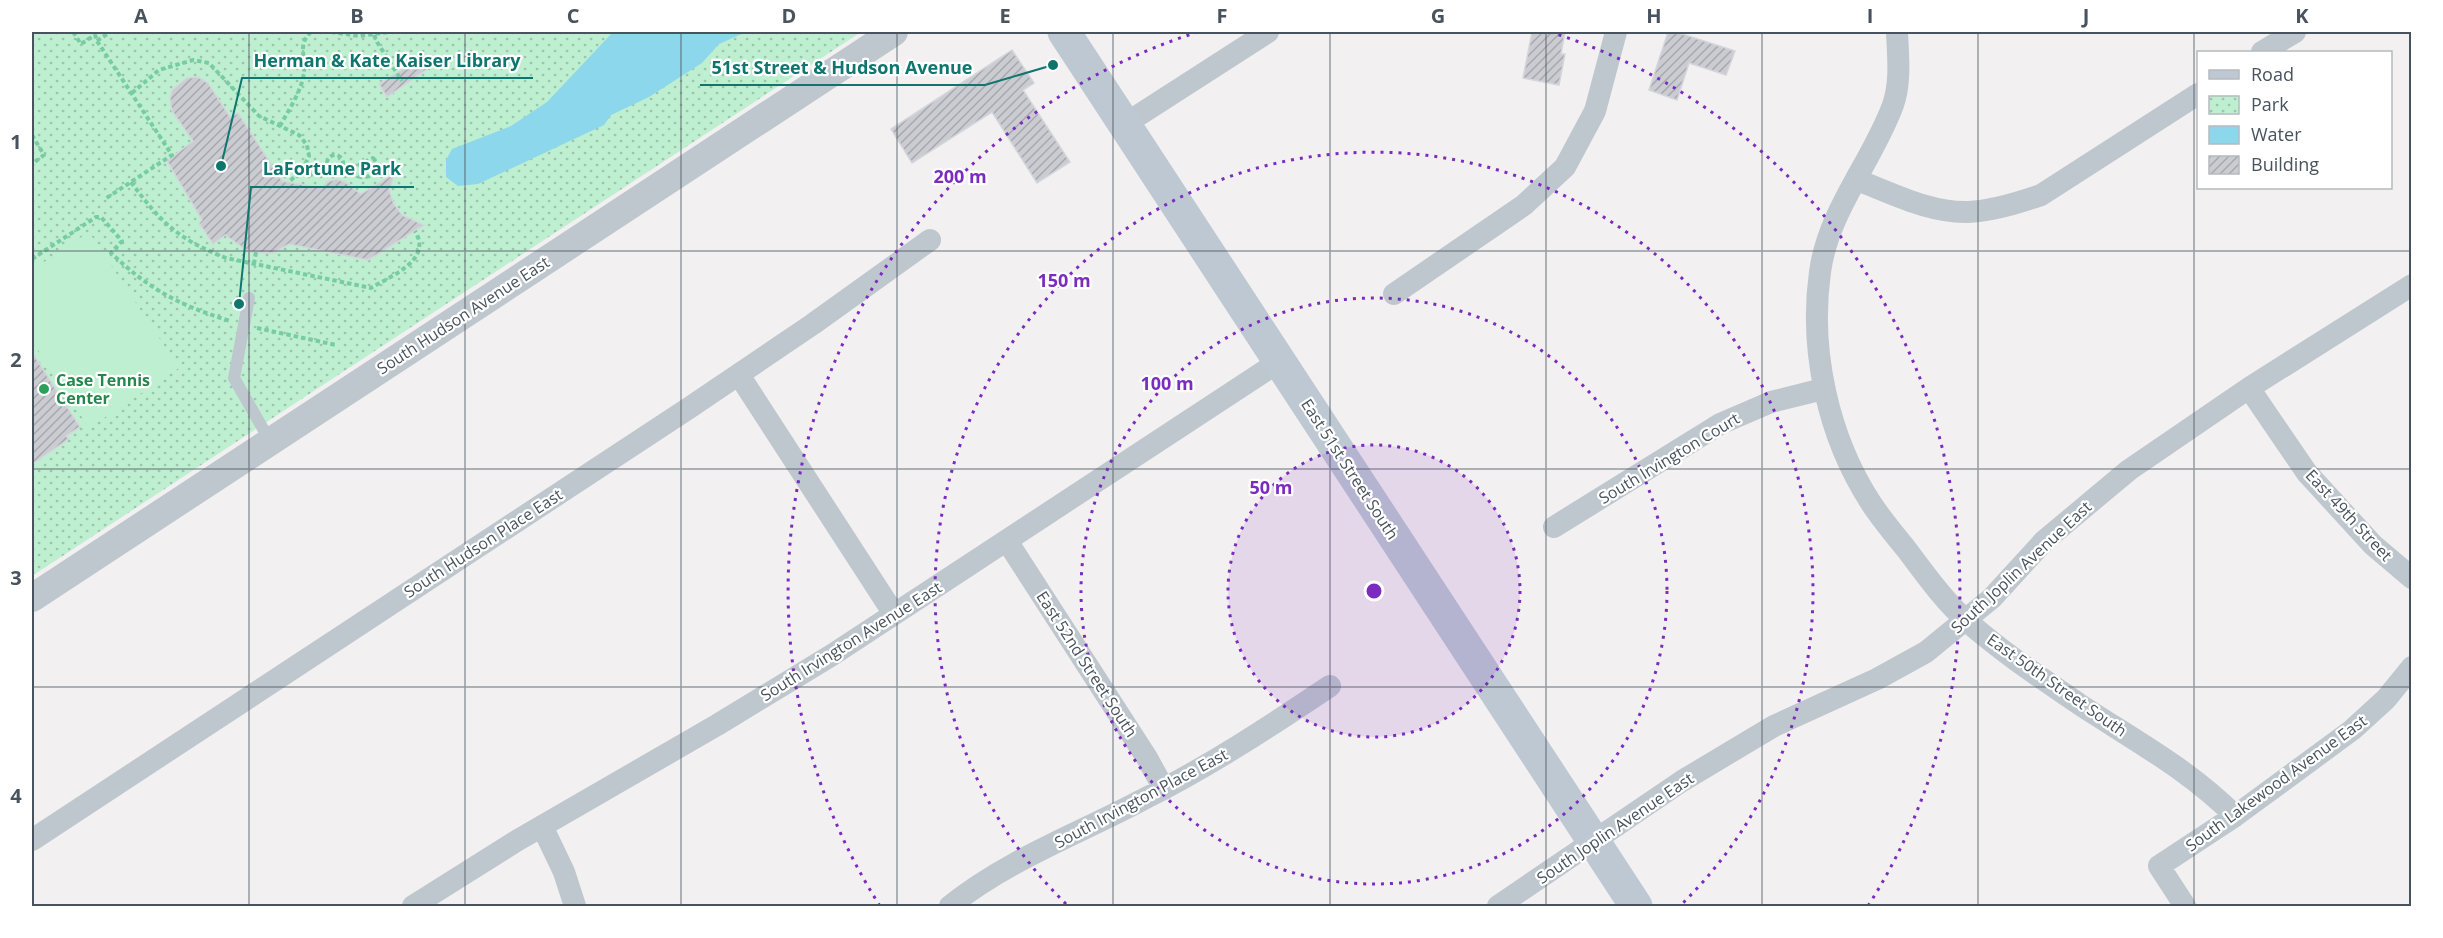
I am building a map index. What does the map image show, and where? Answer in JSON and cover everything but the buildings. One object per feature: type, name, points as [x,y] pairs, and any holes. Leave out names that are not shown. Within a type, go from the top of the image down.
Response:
[{"type":"main road","name":"East 51st Street South","points":[[1064,32],[1636,906]]},
{"type":"street","name":"South Hudson Avenue East","points":[[32,598],[894,32]]},
{"type":"street","points":[[1125,124],[1268,32]]},
{"type":"street","points":[[1394,294],[1524,205],[1565,167],[1595,111],[1616,32]]},
{"type":"street","name":"East 50th Street South","points":[[1897,32],[1899,73],[1893,104],[1831,229],[1820,271],[1818,335],[1824,389],[1842,449],[1871,503],[1923,572],[1966,621],[2080,704],[2192,778],[2216,796],[2235,816]]},
{"type":"street","points":[[2264,51],[2295,32]]},
{"type":"street","points":[[1857,180],[1924,206],[1968,212],[2014,204],[2041,195],[2197,94]]},
{"type":"street","name":"South Hudson Place East","points":[[32,840],[738,375],[930,240]]},
{"type":"street","name":"South Joplin Avenue East","points":[[1498,906],[1692,775],[1774,726],[1877,679],[1926,652],[1992,598],[2044,542],[2128,470],[2249,388],[2412,285]]},
{"type":"street","name":"South Irvington Avenue East","points":[[412,906],[542,826],[736,713],[894,614],[1280,361]]},
{"type":"street","points":[[738,375],[894,614]]},
{"type":"street","name":"East 49th Street","points":[[2249,388],[2307,473],[2373,545],[2412,578]]},
{"type":"street","name":"South Irvington Court","points":[[1554,528],[1720,424],[1770,402],[1824,389]]},
{"type":"street","name":"East 52nd Street South","points":[[1007,542],[1141,748],[1164,789]]},
{"type":"street","name":"South Lakewood Avenue East","points":[[2185,906],[2159,866],[2235,816],[2352,730],[2386,699],[2412,667]]},
{"type":"street","name":"South Irvington Place East","points":[[950,906],[1002,870],[1164,789],[1254,737],[1330,686]]},
{"type":"street","points":[[542,826],[564,872],[575,906]]},
{"type":"lane","points":[[249,298],[242,325],[234,378],[270,441]]},
{"type":"path","points":[[73,32],[81,44],[95,35],[172,155],[105,199]]},
{"type":"path","points":[[97,41],[110,32]]},
{"type":"path","points":[[280,126],[304,75],[302,45],[305,37],[311,32]]},
{"type":"path","points":[[331,32],[374,35],[389,32]]},
{"type":"path","points":[[374,35],[402,81]]},
{"type":"path","points":[[132,93],[159,70],[194,60],[209,63],[259,116],[299,135],[307,146],[309,156],[302,170],[290,181]]},
{"type":"path","points":[[32,135],[44,155],[32,164]]},
{"type":"path","points":[[329,166],[328,160],[334,155],[341,157],[343,164]]},
{"type":"path","points":[[343,164],[353,168],[373,158],[376,162],[376,172],[371,176],[360,178],[354,175],[351,169],[353,168]]},
{"type":"path","points":[[329,166],[337,170],[343,164]]},
{"type":"path","points":[[302,170],[310,175],[329,166]]},
{"type":"path","points":[[131,182],[169,228],[204,249],[226,258],[371,288],[417,257],[420,246],[415,231]]},
{"type":"path","points":[[32,259],[96,217],[101,217],[122,241],[111,253],[131,272],[174,301],[242,325],[336,345]]},
{"type":"path","points":[[254,264],[256,252]]},
{"type":"green space","points":[[32,32],[861,32],[32,576]]},
{"type":"green space","points":[[89,232],[179,368],[89,428],[32,341],[32,270]]},
{"type":"water","points":[[613,32],[746,32],[719,44],[702,63],[649,97],[611,115],[604,125],[478,184],[458,186],[446,177],[446,160],[452,149],[511,126],[547,102]]},
{"type":"place","name":"51st Street & Hudson Avenue","points":[[1053,65]]},
{"type":"place","name":"Herman & Kate Kaiser Library","points":[[221,166]]},
{"type":"place","name":"LaFortune Park","points":[[239,304]]},
{"type":"place","name":"Case Tennis Center","points":[[44,389]]}]
